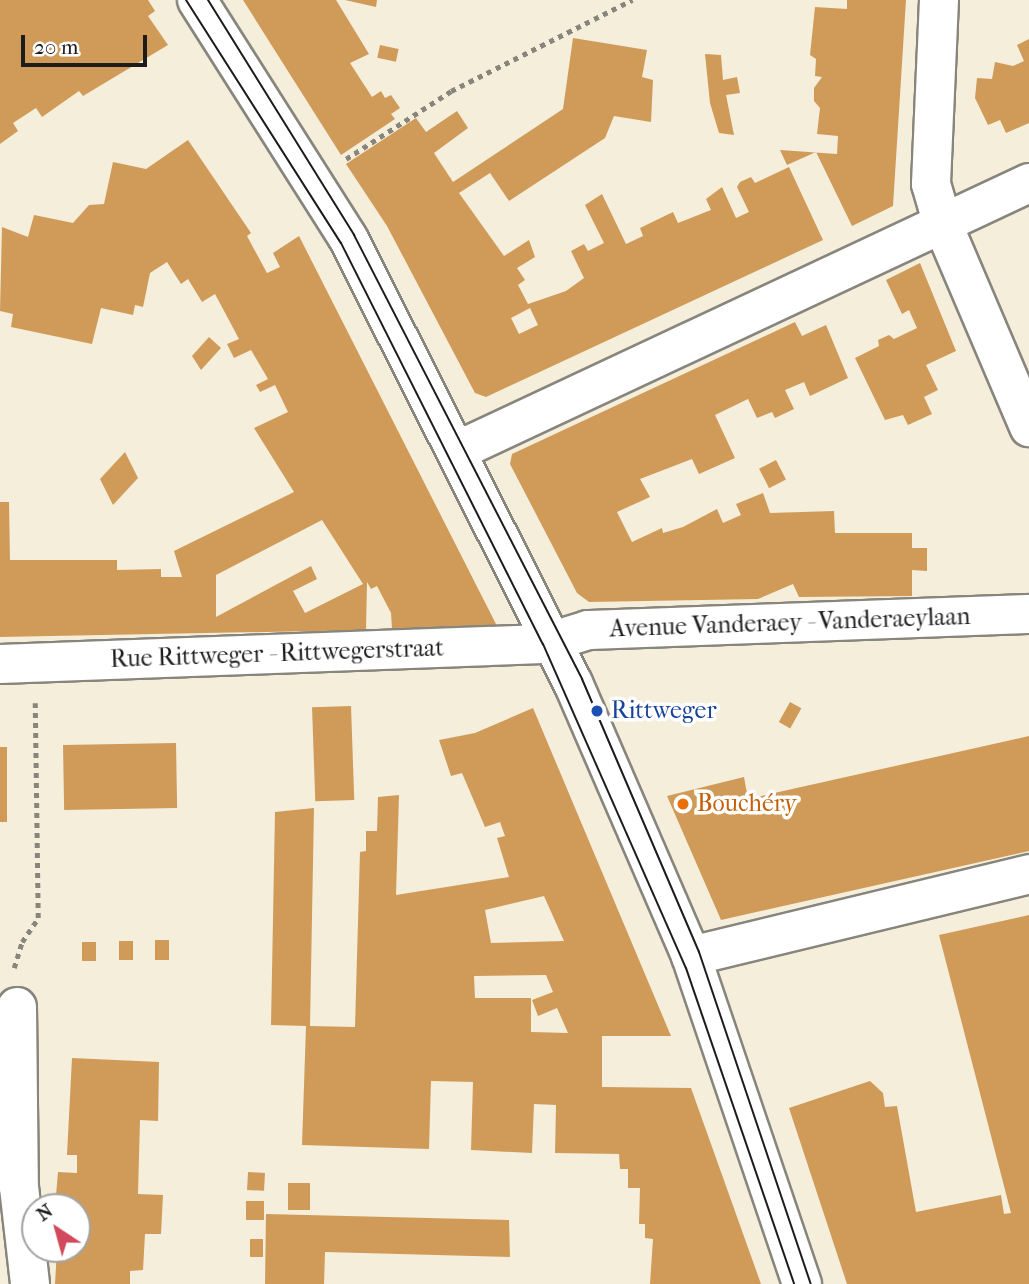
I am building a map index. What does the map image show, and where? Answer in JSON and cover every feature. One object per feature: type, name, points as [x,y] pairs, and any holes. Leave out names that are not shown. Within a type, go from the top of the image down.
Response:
[{"type":"street","points":[[197,0],[348,239],[553,642],[691,956],[802,1284]]},
{"type":"street","points":[[939,0],[931,184],[943,225],[1029,427]]},
{"type":"street","points":[[457,451],[1029,183]]},
{"type":"street","name":"Avenue Vanderaey - Vanderaeylaan","points":[[553,642],[588,630],[1029,614]]},
{"type":"street","name":"Rue Rittweger - Rittwegerstraat","points":[[17,664],[553,642]]},
{"type":"street","points":[[691,956],[1029,874]]},
{"type":"street","points":[[17,1007],[10,1183],[30,1284]]},
{"type":"path","points":[[340,163],[451,91],[632,0]]},
{"type":"path","points":[[17,664],[38,918],[22,942],[5,996],[17,1007]]},
{"type":"building","points":[[0,0],[148,0],[155,11],[148,16],[168,45],[83,96],[79,91],[42,117],[36,108],[13,123],[18,131],[0,144]]},
{"type":"building","points":[[243,0],[336,0],[369,54],[350,63],[372,97],[381,91],[385,98],[391,95],[400,108],[391,114],[395,119],[341,155]]},
{"type":"building","points":[[345,0],[377,0],[376,7]]},
{"type":"building","points":[[847,0],[906,0],[893,206],[852,226],[816,153],[837,154],[838,136],[817,134],[820,108],[814,101],[814,88],[822,77],[815,76],[816,59],[810,55],[815,7],[847,9]]},
{"type":"building","points":[[573,38],[647,50],[642,77],[653,80],[651,122],[614,116],[605,138],[509,201],[490,173],[459,193],[504,256],[529,240],[535,257],[517,268],[525,280],[518,285],[528,304],[566,291],[584,278],[571,251],[584,244],[588,251],[604,243],[585,205],[602,194],[626,244],[643,236],[640,228],[673,212],[678,223],[711,210],[706,199],[722,187],[736,218],[749,212],[737,187],[740,182],[751,177],[755,183],[789,167],[823,240],[486,397],[475,393],[387,226],[346,164],[416,118],[426,132],[457,111],[468,128],[434,153],[453,182],[563,109]],"holes":[[[530,308],[538,325],[519,334],[511,318]]]},
{"type":"building","points":[[1029,39],[1029,123],[1006,133],[1000,120],[988,125],[975,98],[977,78],[992,79],[995,62],[1013,66],[1024,61],[1017,45]]},
{"type":"building","points":[[380,45],[399,49],[396,62],[377,58]]},
{"type":"building","points":[[705,54],[721,55],[723,80],[737,77],[740,93],[726,95],[734,135],[719,133],[710,103]]},
{"type":"building","points":[[188,140],[251,233],[247,236],[267,273],[280,267],[273,253],[299,236],[497,626],[392,629],[391,613],[377,586],[371,589],[367,582],[366,630],[0,637],[0,502],[9,502],[10,560],[117,560],[117,570],[161,569],[161,577],[182,577],[174,551],[294,492],[254,428],[288,412],[275,385],[260,392],[256,385],[268,379],[251,350],[234,358],[227,344],[239,339],[215,294],[202,302],[188,279],[181,284],[167,262],[150,273],[143,307],[135,305],[133,315],[101,308],[92,344],[11,327],[13,314],[0,311],[2,227],[28,237],[34,215],[73,223],[89,205],[104,204],[113,162],[146,169]],"holes":[[[322,520],[363,584],[305,613],[293,591],[317,579],[311,566],[216,617],[216,575]]]},
{"type":"building","points":[[780,150],[815,152],[787,165]]},
{"type":"building","points":[[920,263],[956,351],[926,365],[938,390],[924,397],[932,414],[908,425],[903,415],[885,420],[855,358],[879,346],[878,340],[889,335],[894,339],[917,328],[909,310],[902,314],[886,280]]},
{"type":"building","points":[[795,322],[802,336],[826,325],[848,378],[810,396],[804,382],[785,390],[794,409],[775,418],[772,412],[757,418],[748,399],[715,415],[735,458],[699,474],[692,459],[640,479],[650,497],[617,512],[632,542],[662,528],[663,533],[683,527],[717,509],[723,523],[741,515],[736,504],[763,493],[770,513],[834,511],[835,533],[912,533],[912,548],[927,548],[927,571],[912,570],[912,596],[799,597],[793,584],[758,599],[589,602],[577,593],[510,464],[512,454]]},
{"type":"building","points":[[209,337],[221,348],[201,370],[192,356]]},
{"type":"building","points":[[125,452],[138,478],[113,505],[100,479]]},
{"type":"building","points":[[776,460],[786,480],[769,488],[759,469]]},
{"type":"building","points":[[790,702],[801,708],[790,728],[779,722]]},
{"type":"building","points":[[351,706],[354,800],[315,801],[312,707]]},
{"type":"building","points":[[533,708],[671,1036],[602,1036],[602,1087],[691,1088],[761,1284],[650,1284],[653,1239],[645,1238],[645,1224],[639,1224],[640,1188],[628,1188],[628,1169],[620,1169],[619,1154],[555,1153],[556,1105],[534,1104],[532,1153],[471,1150],[473,1082],[431,1081],[429,1149],[302,1145],[306,1026],[271,1025],[275,812],[314,808],[310,1026],[355,1027],[360,852],[366,851],[366,831],[377,831],[378,797],[399,795],[396,895],[509,877],[497,838],[505,836],[500,822],[485,827],[462,773],[451,776],[439,740],[475,733]],"holes":[[[544,896],[564,941],[491,943],[485,910]],[[546,975],[553,992],[532,1000],[538,1016],[557,1008],[568,1033],[531,1032],[531,998],[475,998],[474,976]]]},
{"type":"building","points":[[1029,736],[1029,851],[721,920],[667,796],[744,777],[748,799]]},
{"type":"building","points":[[176,743],[177,808],[64,810],[63,745]]},
{"type":"building","points":[[0,747],[7,747],[7,822],[0,822]]},
{"type":"building","points":[[1029,915],[1029,1284],[847,1284],[789,1108],[870,1081],[883,1093],[885,1107],[897,1106],[916,1212],[1001,1195],[1004,1214],[1011,1213],[939,935]]},
{"type":"building","points":[[155,940],[169,940],[169,960],[155,960]]},
{"type":"building","points":[[119,941],[133,941],[133,960],[119,960]]},
{"type":"building","points":[[82,942],[96,942],[96,961],[82,961]]},
{"type":"building","points":[[72,1058],[159,1062],[158,1121],[140,1120],[138,1194],[163,1195],[161,1234],[145,1234],[143,1270],[130,1271],[130,1284],[55,1284],[56,1263],[91,1263],[91,1193],[56,1193],[58,1172],[77,1173],[77,1155],[67,1155]]},
{"type":"building","points":[[248,1172],[265,1173],[264,1191],[247,1190]]},
{"type":"building","points":[[288,1183],[310,1183],[310,1210],[288,1210]]},
{"type":"building","points":[[246,1201],[264,1201],[264,1220],[246,1220]]},
{"type":"building","points":[[266,1214],[509,1220],[510,1257],[325,1252],[324,1284],[265,1284]]},
{"type":"building","points":[[250,1239],[263,1239],[263,1257],[250,1257]]},
{"type":"tram line","points":[[186,0],[341,243],[543,644],[686,968],[794,1284]]},
{"type":"tram line","points":[[208,0],[354,235],[582,679],[699,952],[811,1284]]},
{"type":"place","name":"Rittweger","points":[[597,711]]},
{"type":"place","name":"Bouchéry","points":[[683,804]]}]
